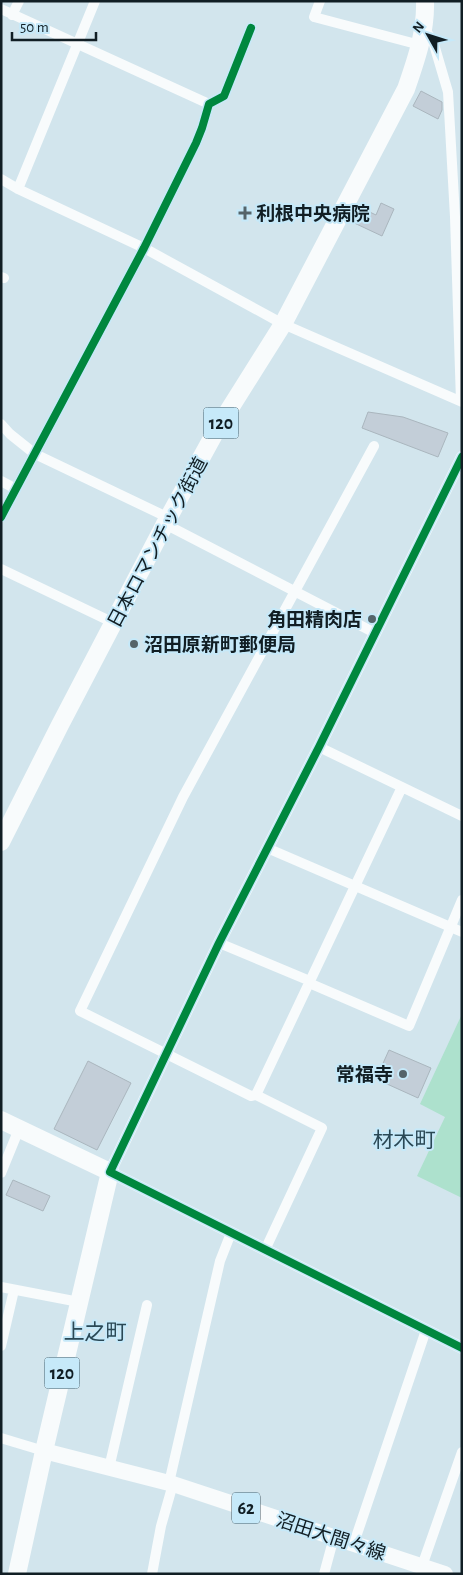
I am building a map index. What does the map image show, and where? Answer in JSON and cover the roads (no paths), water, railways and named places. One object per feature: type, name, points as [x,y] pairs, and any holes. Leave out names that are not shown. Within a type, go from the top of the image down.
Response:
[{"type":"highway","name":"日本ロマンチック街道","points":[[1,842],[167,521],[217,429],[283,324],[406,89],[424,28],[425,1]]},
{"type":"highway","points":[[1,1120],[110,1172]]},
{"type":"highway","name":"120","points":[[17,1574],[110,1172]]},
{"type":"main road","name":"沼田大間々線","points":[[44,1452],[171,1483],[445,1574]]},
{"type":"street","points":[[12,15],[19,1]]},
{"type":"street","points":[[18,189],[95,1]]},
{"type":"street","points":[[320,1],[314,16],[420,45]]},
{"type":"street","points":[[1,9],[209,104]]},
{"type":"street","points":[[1,517],[144,248],[196,143],[209,104],[224,96],[251,28]]},
{"type":"street","points":[[1,179],[18,189],[144,248],[283,324],[461,402],[448,92],[434,41],[424,28]]},
{"type":"street","points":[[1,424],[10,434],[35,454],[167,521],[295,592],[374,633]]},
{"type":"street","points":[[265,1250],[322,1128],[256,1095],[252,1096],[80,1011],[183,797],[374,446]]},
{"type":"street","points":[[462,457],[320,746],[219,943],[110,1172],[462,1348]]},
{"type":"street","points":[[1,481],[16,489]]},
{"type":"street","points":[[1,569],[114,623]]},
{"type":"street","points":[[320,746],[462,816]]},
{"type":"street","points":[[256,1095],[402,787]]},
{"type":"street","points":[[267,848],[462,932]]},
{"type":"street","points":[[219,943],[409,1026],[462,900]]},
{"type":"street","points":[[1,1173],[19,1129]]},
{"type":"street","points":[[152,1574],[220,1261],[231,1234]]},
{"type":"street","points":[[1,1287],[79,1302]]},
{"type":"street","points":[[1,1346],[14,1290]]},
{"type":"street","points":[[109,1468],[147,1305]]},
{"type":"street","points":[[354,1543],[426,1330]]},
{"type":"street","points":[[1,1438],[44,1452]]},
{"type":"street","points":[[422,1566],[462,1452]]},
{"type":"street","points":[[324,1574],[334,1537]]},
{"type":"place","name":"利根中央病院","points":[[245,213]]},
{"type":"place","name":"角田精肉店","points":[[372,619]]},
{"type":"place","name":"沼田原新町郵便局","points":[[134,644]]},
{"type":"place","name":"常福寺","points":[[403,1074]]},
{"type":"district","name":"材木町","points":[[404,1140]]},
{"type":"district","name":"上之町","points":[[95,1332]]}]
